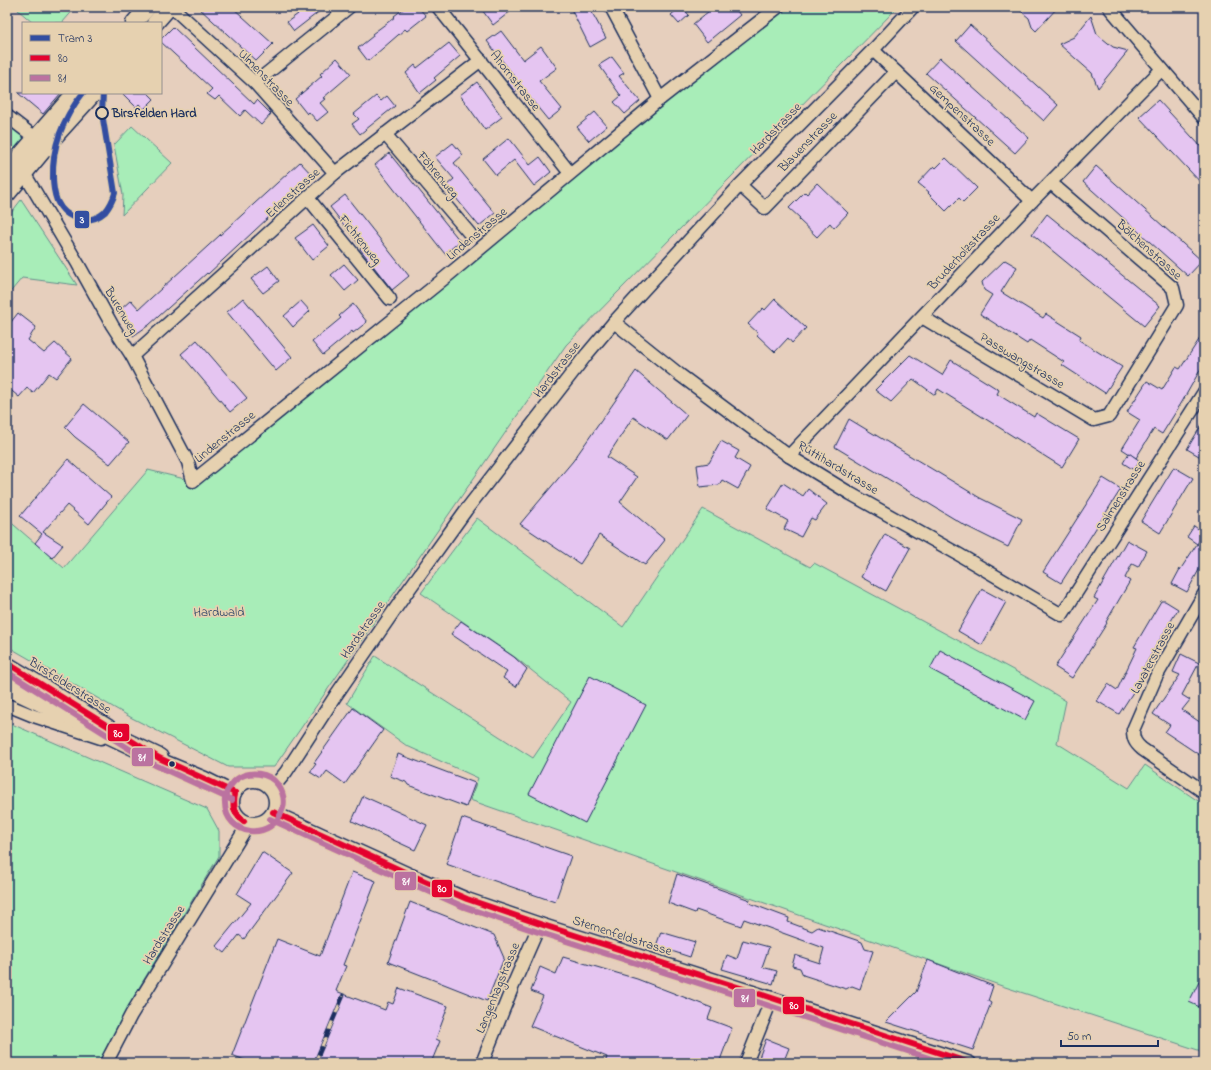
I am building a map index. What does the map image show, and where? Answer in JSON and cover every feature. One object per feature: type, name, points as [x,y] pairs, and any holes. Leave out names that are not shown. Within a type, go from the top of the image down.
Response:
[{"type":"highway","points":[[7,686],[159,758]]},
{"type":"main road","points":[[135,22],[148,7]]},
{"type":"main road","points":[[156,22],[168,7]]},
{"type":"main road","points":[[41,142],[74,94]]},
{"type":"main road","points":[[7,194],[15,169],[41,142],[93,94]]},
{"type":"street","name":"Ulmenstrasse","points":[[172,7],[255,83],[335,173]]},
{"type":"street","points":[[255,83],[349,7]]},
{"type":"street","name":"Ahornstrasse","points":[[438,7],[570,174]]},
{"type":"street","points":[[611,7],[660,99]]},
{"type":"street","name":"Lindenstrasse","points":[[193,481],[446,277],[660,99],[778,7]]},
{"type":"street","name":"Hardstrasse","points":[[272,790],[286,772],[394,611],[462,516],[582,361],[614,322],[740,185],[873,50],[913,7]]},
{"type":"street","points":[[1109,7],[1204,118]]},
{"type":"street","name":"Gempenstrasse","points":[[873,50],[1032,201]]},
{"type":"street","name":"Erlenstrasse","points":[[132,356],[335,173],[481,60]]},
{"type":"street","name":"Bruderholzstrasse","points":[[789,456],[1032,201],[1162,69]]},
{"type":"street","name":"Blauenstrasse","points":[[740,185],[765,208],[896,72]]},
{"type":"street","points":[[7,116],[41,142]]},
{"type":"street","name":"Föhrenweg","points":[[385,134],[470,234]]},
{"type":"street","name":"Burenweg","points":[[15,169],[78,264],[112,325],[132,356],[188,462],[193,481]]},
{"type":"street","name":"Bölchenstrasse","points":[[1050,183],[1173,288],[1177,305],[1109,416]]},
{"type":"street","name":"Fichtenweg","points":[[308,198],[390,299]]},
{"type":"street","name":"Passwangstrasse","points":[[922,317],[1094,420],[1109,416]]},
{"type":"street","name":"Rüttihardstrasse","points":[[614,322],[680,375],[789,456],[851,494],[1062,615]]},
{"type":"street","name":"Salmenstrasse","points":[[1062,615],[1204,392]]},
{"type":"street","name":"Lavaterstrasse","points":[[1204,594],[1156,677],[1132,730],[1136,744],[1204,792]]},
{"type":"street","name":"Birsfelderstrasse","points":[[7,663],[159,758]]},
{"type":"street","name":"Birsfelderstrasse","points":[[7,705],[34,716],[159,758],[235,793]]},
{"type":"street","points":[[256,781],[262,782],[272,790],[276,800],[274,812],[270,817],[261,823],[249,823],[244,821],[236,814],[233,803],[235,793],[244,784],[256,781]]},
{"type":"street","name":"Sternenfeldstrasse","points":[[274,812],[467,899],[970,1063]]},
{"type":"street","name":"Hardstrasse","points":[[106,1063],[131,1015],[249,823]]},
{"type":"street","name":"Langenhagstrasse","points":[[482,1063],[540,924]]},
{"type":"street","points":[[746,1063],[772,998]]},
{"type":"green space","points":[[18,7],[76,7],[63,22],[32,22],[18,10]]},
{"type":"green space","name":"Hardwald","points":[[778,7],[898,7],[566,345],[274,767],[228,767],[132,718],[7,646],[7,519],[64,568],[148,470],[193,481]]},
{"type":"green space","points":[[7,116],[32,134],[7,161]]},
{"type":"green space","points":[[132,126],[172,163],[122,215],[123,195],[114,145]]},
{"type":"green space","points":[[21,200],[77,285],[22,278],[7,296],[7,218]]},
{"type":"green space","points":[[703,509],[810,567],[814,563],[1028,678],[1066,701],[1057,743],[1129,788],[1145,765],[1204,805],[1204,1052],[1002,986],[470,800],[478,778],[407,746],[347,703],[375,656],[533,758],[571,702],[516,658],[421,593],[477,518],[623,627]]},
{"type":"green space","points":[[7,722],[207,809],[219,831],[219,856],[137,991],[99,1063],[7,1063]]},
{"type":"building","points":[[198,7],[232,7],[273,44],[256,61]]},
{"type":"building","points":[[293,7],[325,7],[294,31],[287,22],[298,14]]},
{"type":"building","points":[[406,7],[418,7],[426,16],[407,31],[405,29],[368,61],[358,48],[373,36],[372,34]]},
{"type":"building","points":[[480,7],[516,7],[493,25]]},
{"type":"building","points":[[570,7],[589,7],[606,38],[590,47]]},
{"type":"building","points":[[682,7],[689,15],[679,24],[671,15]]},
{"type":"building","points":[[714,7],[734,7],[740,15],[707,42],[693,24]]},
{"type":"building","points":[[1016,7],[1058,7],[1036,31],[1032,27],[1029,18]]},
{"type":"building","points":[[1091,16],[1097,34],[1113,47],[1128,51],[1098,88],[1092,73],[1059,44],[1074,37]]},
{"type":"building","points":[[970,25],[1058,105],[1044,121],[956,41]]},
{"type":"building","points":[[173,27],[254,104],[257,100],[271,114],[261,125],[245,110],[240,116],[219,96],[215,100],[207,94],[212,89],[162,43],[162,38]]},
{"type":"building","points":[[501,31],[523,60],[541,46],[557,68],[539,81],[562,109],[548,120],[521,87],[515,92],[507,81],[514,76],[487,41]]},
{"type":"building","points":[[449,43],[460,56],[434,78],[436,80],[420,93],[406,73],[415,65],[417,68]]},
{"type":"building","points":[[612,57],[624,73],[619,76],[640,101],[625,114],[614,102],[621,96],[599,65]]},
{"type":"building","points":[[337,58],[351,74],[323,98],[325,99],[320,103],[328,112],[317,121],[309,112],[307,114],[295,99],[322,76],[320,74]]},
{"type":"building","points":[[940,58],[1029,138],[1015,153],[926,73]]},
{"type":"building","points":[[477,82],[502,117],[485,130],[460,95]]},
{"type":"building","points":[[18,93],[60,94],[43,114]]},
{"type":"building","points":[[123,94],[149,94],[154,99],[144,109],[139,104],[136,107]]},
{"type":"building","points":[[376,96],[381,101],[387,96],[395,106],[360,134],[352,124],[359,119],[354,114]]},
{"type":"building","points":[[1158,100],[1204,150],[1204,186],[1139,117]]},
{"type":"building","points":[[595,112],[607,126],[589,141],[577,127]]},
{"type":"building","points":[[509,138],[530,165],[540,157],[551,172],[534,186],[514,160],[496,175],[483,159]]},
{"type":"building","points":[[453,143],[463,155],[454,163],[495,213],[479,226],[446,186],[454,179],[435,157]]},
{"type":"building","points":[[389,153],[460,241],[445,254],[375,165]]},
{"type":"building","points":[[946,158],[977,188],[963,202],[959,198],[946,211],[928,193],[929,192],[918,183],[934,166],[936,168]]},
{"type":"building","points":[[300,162],[313,176],[208,274],[207,273],[149,325],[133,336],[126,325],[127,324],[120,310],[131,300],[139,309]]},
{"type":"building","points":[[1096,166],[1202,261],[1188,276],[1083,182]]},
{"type":"building","points":[[817,183],[848,213],[834,228],[830,223],[817,237],[789,208],[805,192],[807,194]]},
{"type":"building","points":[[345,195],[409,276],[392,290],[330,207]]},
{"type":"building","points":[[1047,214],[1160,306],[1144,326],[1032,234]]},
{"type":"building","points":[[313,225],[329,246],[312,260],[295,238]]},
{"type":"building","points":[[1005,260],[1017,267],[1001,292],[1043,318],[1046,314],[1081,336],[1079,340],[1122,367],[1105,393],[1062,365],[1064,362],[1030,340],[1027,344],[980,314],[992,295],[984,290],[982,282]]},
{"type":"building","points":[[344,264],[358,280],[345,291],[331,275]]},
{"type":"building","points":[[268,266],[279,281],[263,293],[251,279]]},
{"type":"building","points":[[243,298],[292,357],[276,371],[227,312]]},
{"type":"building","points":[[775,299],[806,328],[792,343],[788,338],[775,352],[748,324],[763,308],[765,310]]},
{"type":"building","points":[[301,301],[310,311],[293,327],[284,316]]},
{"type":"building","points":[[353,304],[367,322],[353,333],[352,331],[323,355],[312,342],[341,318],[339,316]]},
{"type":"building","points":[[18,313],[36,327],[28,340],[44,353],[55,343],[72,358],[56,378],[49,373],[33,393],[27,388],[19,397],[7,387],[7,327]]},
{"type":"building","points":[[1204,332],[1204,363],[1162,434],[1154,429],[1136,458],[1122,449],[1140,420],[1127,412],[1147,381],[1162,390],[1176,367],[1180,369]]},
{"type":"building","points":[[197,340],[247,398],[230,412],[181,354]]},
{"type":"building","points":[[910,355],[942,375],[951,360],[999,390],[997,394],[1034,417],[1036,413],[1079,439],[1062,467],[938,389],[935,395],[913,379],[891,402],[875,390]]},
{"type":"building","points":[[636,371],[687,415],[668,440],[633,417],[607,457],[637,477],[620,502],[665,540],[645,565],[599,535],[580,564],[520,524],[573,461]]},
{"type":"building","points":[[84,404],[129,442],[110,464],[75,437],[65,427]]},
{"type":"building","points":[[849,419],[980,498],[1022,519],[1008,547],[966,526],[835,447]]},
{"type":"building","points":[[1204,421],[1204,459],[1187,449]]},
{"type":"building","points":[[721,441],[739,451],[735,458],[750,467],[738,489],[722,480],[719,485],[700,487],[697,465],[709,463]]},
{"type":"building","points":[[1129,453],[1140,461],[1134,470],[1123,463]]},
{"type":"building","points":[[68,459],[111,497],[89,524],[67,505],[43,532],[63,545],[52,558],[35,543],[42,534],[20,516]]},
{"type":"building","points":[[1174,467],[1193,478],[1160,533],[1141,521]]},
{"type":"building","points":[[1103,478],[1121,489],[1061,583],[1043,572]]},
{"type":"building","points":[[783,483],[803,496],[808,489],[827,504],[815,520],[811,518],[801,537],[784,529],[788,521],[767,509]]},
{"type":"building","points":[[1194,526],[1204,533],[1197,544],[1187,537]]},
{"type":"building","points":[[885,534],[910,548],[886,591],[861,577]]},
{"type":"building","points":[[1127,540],[1147,551],[1138,567],[1132,564],[1125,578],[1130,581],[1106,622],[1107,623],[1072,678],[1055,667],[1098,600],[1094,598]]},
{"type":"building","points":[[1197,544],[1204,548],[1204,567],[1201,566],[1187,592],[1172,584]]},
{"type":"building","points":[[982,589],[1006,602],[982,645],[958,631]]},
{"type":"building","points":[[1161,601],[1165,601],[1178,609],[1144,667],[1145,668],[1137,686],[1119,714],[1097,701],[1108,684],[1117,690],[1137,648],[1134,647]]},
{"type":"building","points":[[461,621],[514,657],[527,669],[516,687],[503,678],[507,672],[451,634]]},
{"type":"building","points":[[940,650],[1035,701],[1025,720],[930,669]]},
{"type":"building","points":[[1181,654],[1199,663],[1182,695],[1190,700],[1182,710],[1204,725],[1204,758],[1165,732],[1170,725],[1153,714],[1180,675],[1173,672]]},
{"type":"building","points":[[590,676],[646,705],[585,823],[529,794]]},
{"type":"building","points":[[353,708],[383,730],[345,784],[327,771],[321,779],[310,772],[316,764],[314,763]]},
{"type":"building","points":[[398,754],[475,783],[466,807],[408,785],[406,782],[390,776]]},
{"type":"building","points":[[363,796],[427,825],[415,850],[352,821]]},
{"type":"building","points":[[462,818],[571,856],[555,902],[446,864]]},
{"type":"building","points":[[262,852],[293,873],[244,939],[239,935],[225,953],[216,946],[251,903],[237,894]]},
{"type":"building","points":[[352,872],[376,881],[343,965],[346,966],[336,991],[385,1010],[388,1002],[393,1004],[399,988],[448,1006],[436,1039],[440,1041],[431,1063],[252,1063],[232,1055],[277,939],[320,956]]},
{"type":"building","points":[[677,874],[750,900],[749,903],[789,918],[788,922],[812,931],[818,927],[862,942],[865,949],[873,951],[860,989],[852,986],[846,989],[803,975],[800,968],[792,966],[795,955],[820,963],[824,948],[744,919],[741,926],[696,910],[695,913],[668,903]]},
{"type":"building","points":[[410,902],[494,935],[504,958],[487,1001],[388,962]]},
{"type":"building","points":[[661,932],[695,942],[690,957],[656,946]]},
{"type":"building","points":[[743,940],[769,947],[762,967],[777,971],[773,984],[722,969],[727,955],[737,959]]},
{"type":"building","points":[[563,957],[637,979],[712,1008],[708,1019],[732,1028],[719,1063],[605,1063],[607,1057],[530,1026],[543,996],[531,991],[540,967],[556,974]]},
{"type":"building","points":[[928,960],[993,986],[988,1001],[991,1003],[973,1050],[886,1022],[916,992]]},
{"type":"building","points":[[1204,972],[1204,1009],[1189,1002]]},
{"type":"building","points":[[766,1039],[789,1048],[783,1063],[757,1063]]},
{"type":"railway","points":[[315,1063],[343,996]]},
{"type":"tram line","name":"3","points":[[82,94],[64,122],[60,132],[54,154],[53,180],[56,198],[61,208],[72,217],[85,220],[92,219],[105,212],[115,193],[102,113],[103,94]]},
{"type":"transit line","name":"80","points":[[7,663],[159,758],[235,793]]},
{"type":"transit line","name":"81","points":[[7,672],[155,765],[232,800]]},
{"type":"transit line","name":"81","points":[[227,791],[225,800],[227,814],[233,823],[241,828],[250,831],[260,830],[270,827],[278,819],[283,808],[283,796],[278,785],[269,777],[259,774],[247,774],[236,780],[229,788]]},
{"type":"transit line","name":"80","points":[[235,793],[234,801],[236,812],[244,821]]},
{"type":"transit line","name":"80","points":[[235,793],[233,802],[234,809],[237,815],[244,821]]},
{"type":"transit line","name":"80","points":[[273,812],[467,899],[970,1063]]},
{"type":"transit line","name":"81","points":[[270,819],[464,907],[944,1063]]},
{"type":"place","name":"Birsfelden Hard","points":[[102,113]]}]
